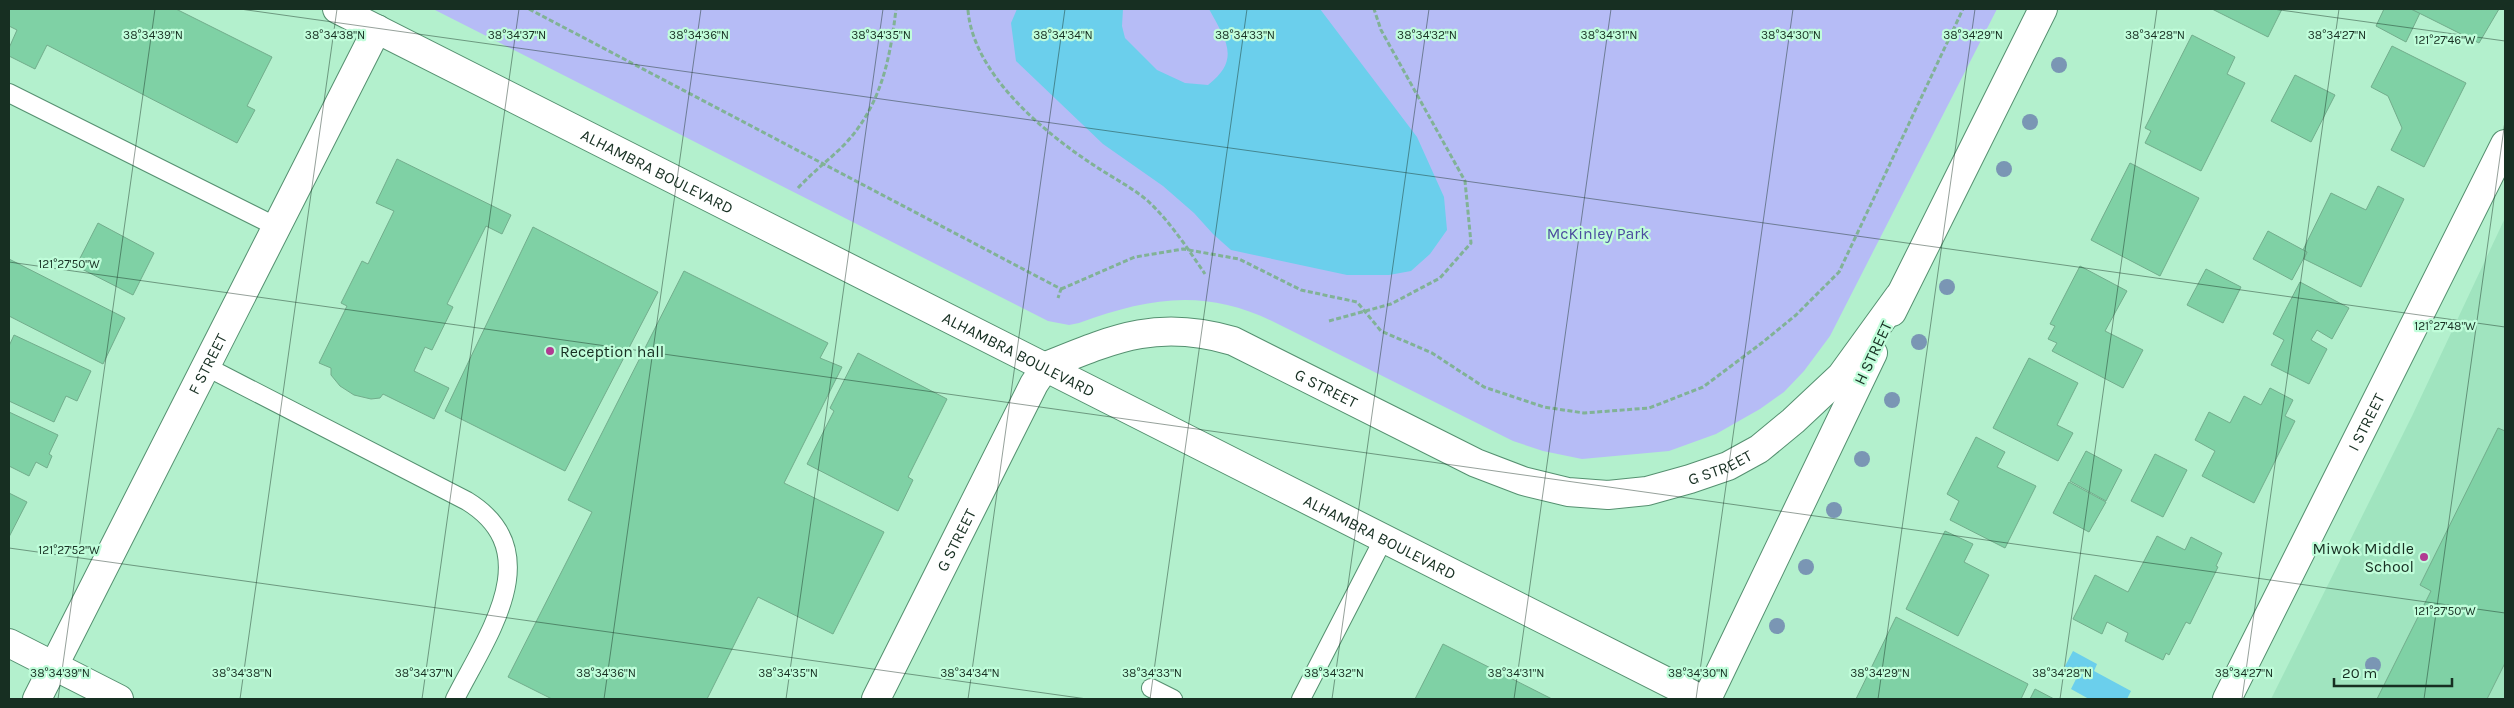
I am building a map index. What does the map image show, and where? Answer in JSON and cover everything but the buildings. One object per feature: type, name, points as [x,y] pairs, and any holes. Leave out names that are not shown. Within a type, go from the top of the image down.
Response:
[{"type":"street","name":"ALHAMBRA BOULEVARD","points":[[337,9],[1701,699]]},
{"type":"street","name":"H STREET","points":[[1707,699],[1900,296],[2043,9]]},
{"type":"street","name":"F STREET","points":[[37,699],[275,226],[377,29]]},
{"type":"street","name":"I STREET","points":[[2227,699],[2505,144]]},
{"type":"street","name":"G STREET","points":[[876,699],[1034,384],[1046,366],[1093,347],[1127,336],[1183,330],[1205,333],[1233,341],[1476,462],[1523,481],[1568,492],[1618,494],[1647,491],[1690,479],[1728,466],[1759,449],[1793,421],[1841,376],[1900,296]]},
{"type":"street","points":[[9,643],[118,699]]},
{"type":"lane","points":[[9,93],[275,226]]},
{"type":"lane","points":[[205,366],[482,511],[494,524],[502,539],[509,567],[504,600],[455,699]]},
{"type":"lane","points":[[1301,699],[1384,538]]},
{"type":"lane","points":[[1150,688],[1173,699]]},
{"type":"path","points":[[529,9],[1061,289]]},
{"type":"path","points":[[798,188],[821,163],[840,148],[855,130],[883,82],[890,59],[896,9]]},
{"type":"path","points":[[968,9],[974,41],[983,59],[1026,110],[1066,146],[1148,202],[1189,249],[1205,274]]},
{"type":"path","points":[[1329,321],[1391,304],[1440,278],[1471,243],[1466,181],[1381,30],[1374,9]]},
{"type":"path","points":[[1058,298],[1061,289],[1135,257],[1189,249],[1239,258],[1302,290],[1357,302],[1381,331],[1432,353],[1484,387],[1544,407],[1584,413],[1649,408],[1702,387],[1796,315],[1839,272],[1962,9]]},
{"type":"shaded area","points":[[1017,9],[1123,9],[1122,26],[1125,38],[1157,70],[1185,83],[1208,85],[1225,66],[1227,57],[1225,39],[1209,9],[1320,9],[1417,137],[1444,197],[1447,230],[1430,254],[1411,271],[1389,275],[1347,275],[1231,250],[1194,213],[1163,186],[1103,144],[1016,61],[1011,23]]},
{"type":"shaded area","name":"Miwok Middle School","points":[[2505,218],[2505,699],[2271,699],[2413,414]]},
{"type":"shaded area","points":[[2073,651],[2097,664],[2094,671],[2131,691],[2127,699],[2089,699],[2071,689],[2078,675],[2064,668]]},
{"type":"green space","name":"McKinley Park","points":[[433,9],[1997,9],[1830,336],[1804,371],[1784,392],[1760,409],[1716,434],[1669,451],[1582,459],[1543,451],[1513,441],[1272,321],[1222,304],[1176,300],[1129,308],[1069,325],[1048,321]]},
{"type":"place","name":"Reception hall","points":[[550,351]]},
{"type":"place","name":"Miwok Middle School","points":[[2424,557]]}]
